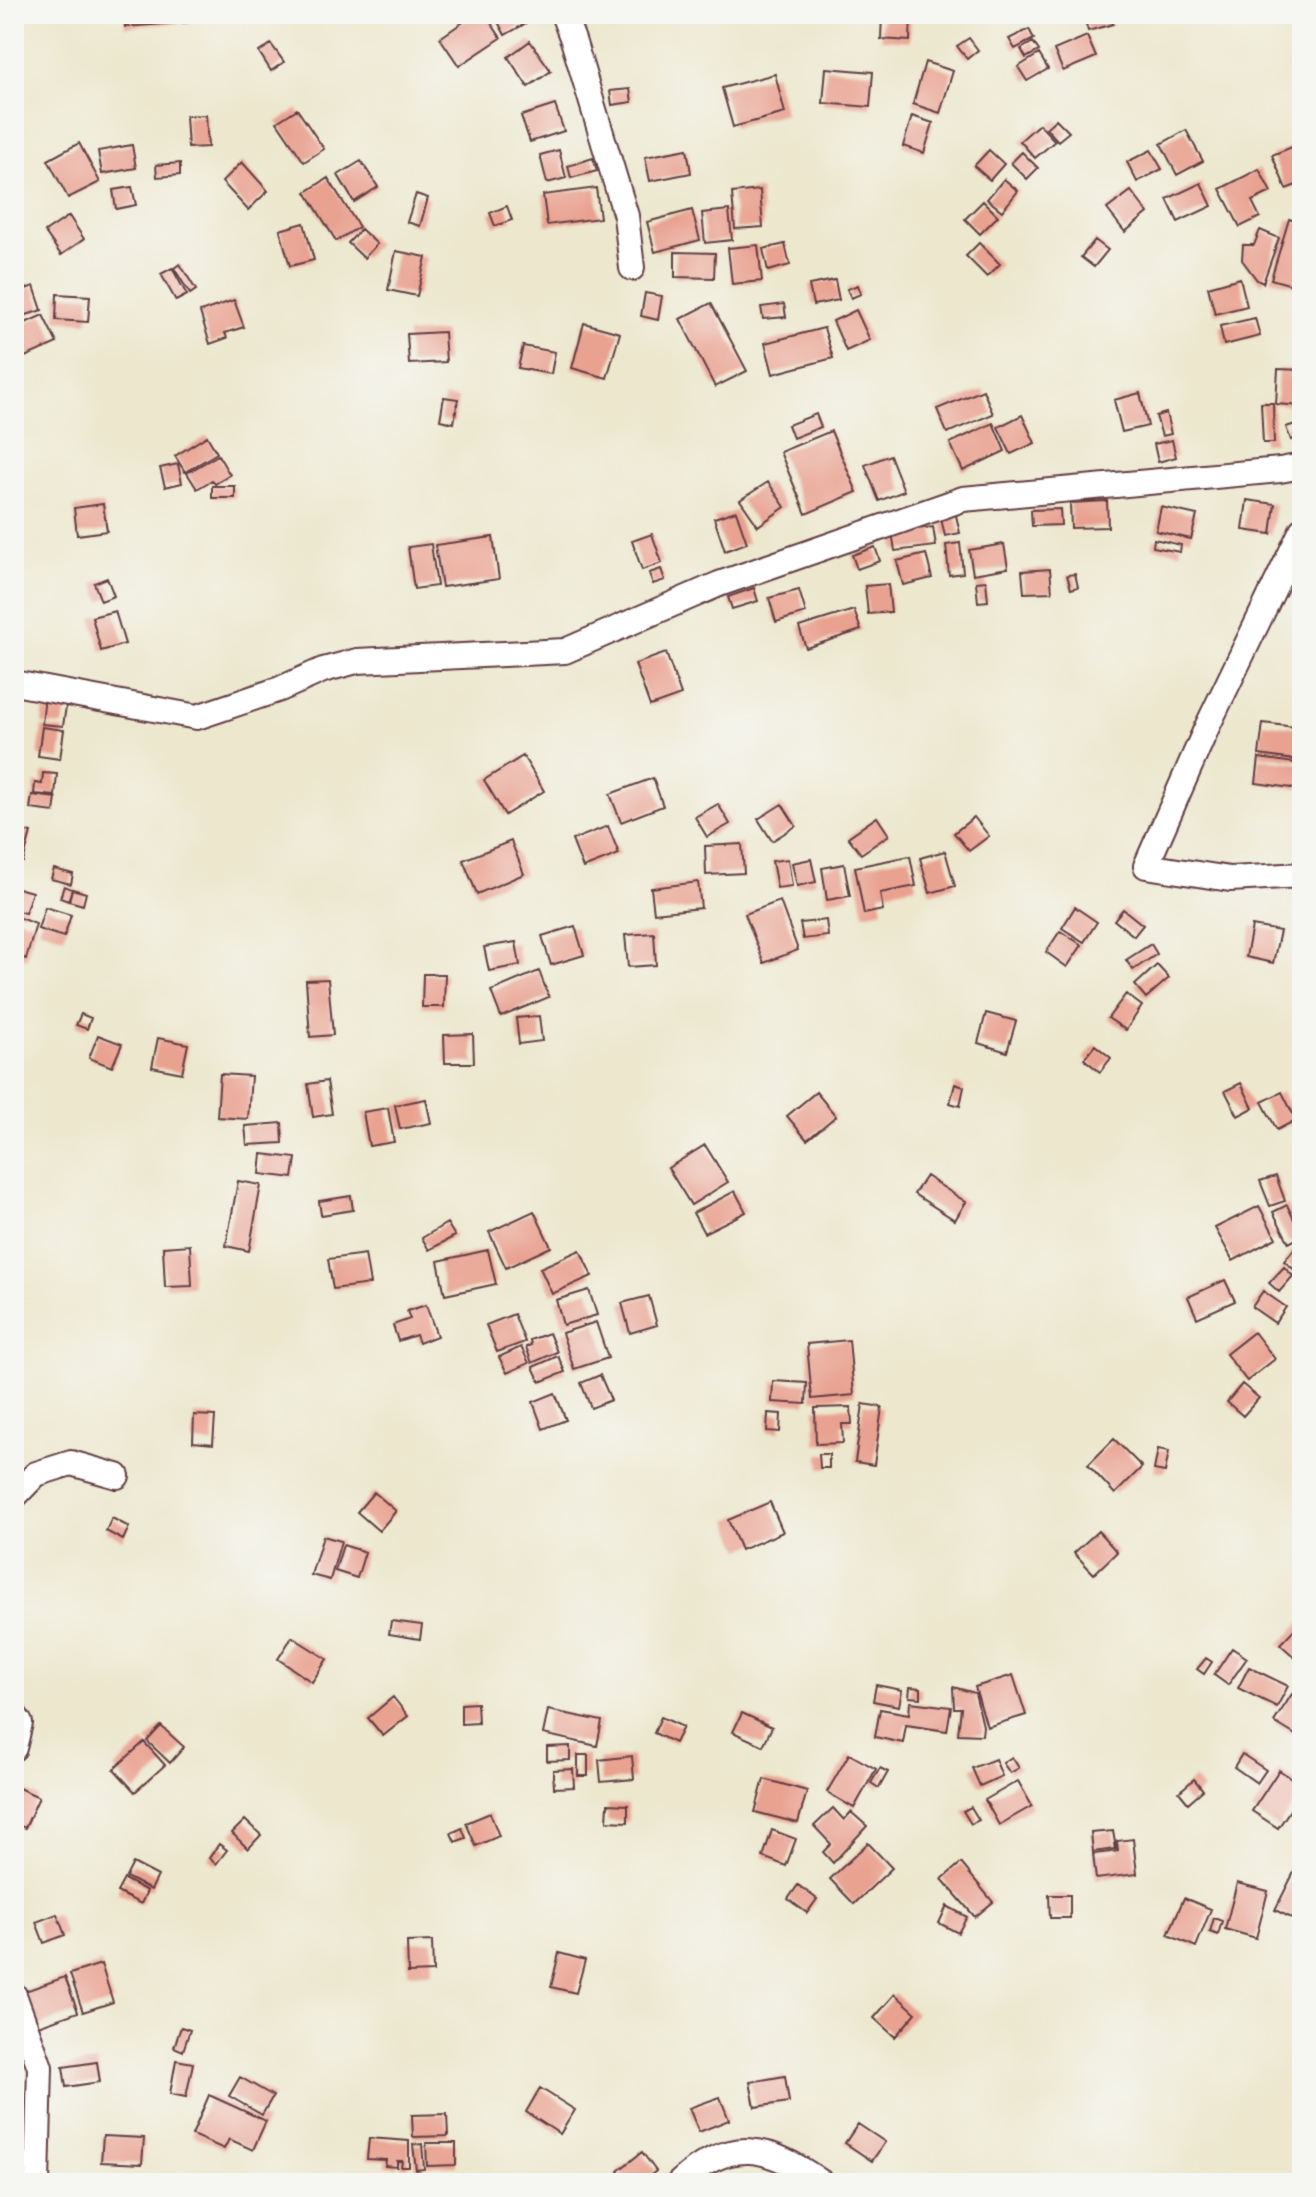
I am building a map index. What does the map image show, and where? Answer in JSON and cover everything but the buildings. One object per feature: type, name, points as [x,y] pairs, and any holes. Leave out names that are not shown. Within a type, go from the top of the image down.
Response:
[{"type":"street","points":[[563,14],[626,216],[632,268]]},
{"type":"street","points":[[14,683],[76,697],[197,717],[280,689],[323,670],[357,661],[565,651],[719,584],[963,499],[1302,466]]},
{"type":"street","points":[[1302,530],[1207,727],[1146,866],[1230,879],[1302,875]]},
{"type":"street","points":[[14,1497],[36,1474],[71,1463],[117,1476]]},
{"type":"street","points":[[14,1714],[20,1723],[14,1748]]},
{"type":"street","points":[[14,1995],[40,2067],[37,2183]]},
{"type":"street","points":[[679,2183],[723,2153],[758,2150],[795,2164],[822,2183]]}]
